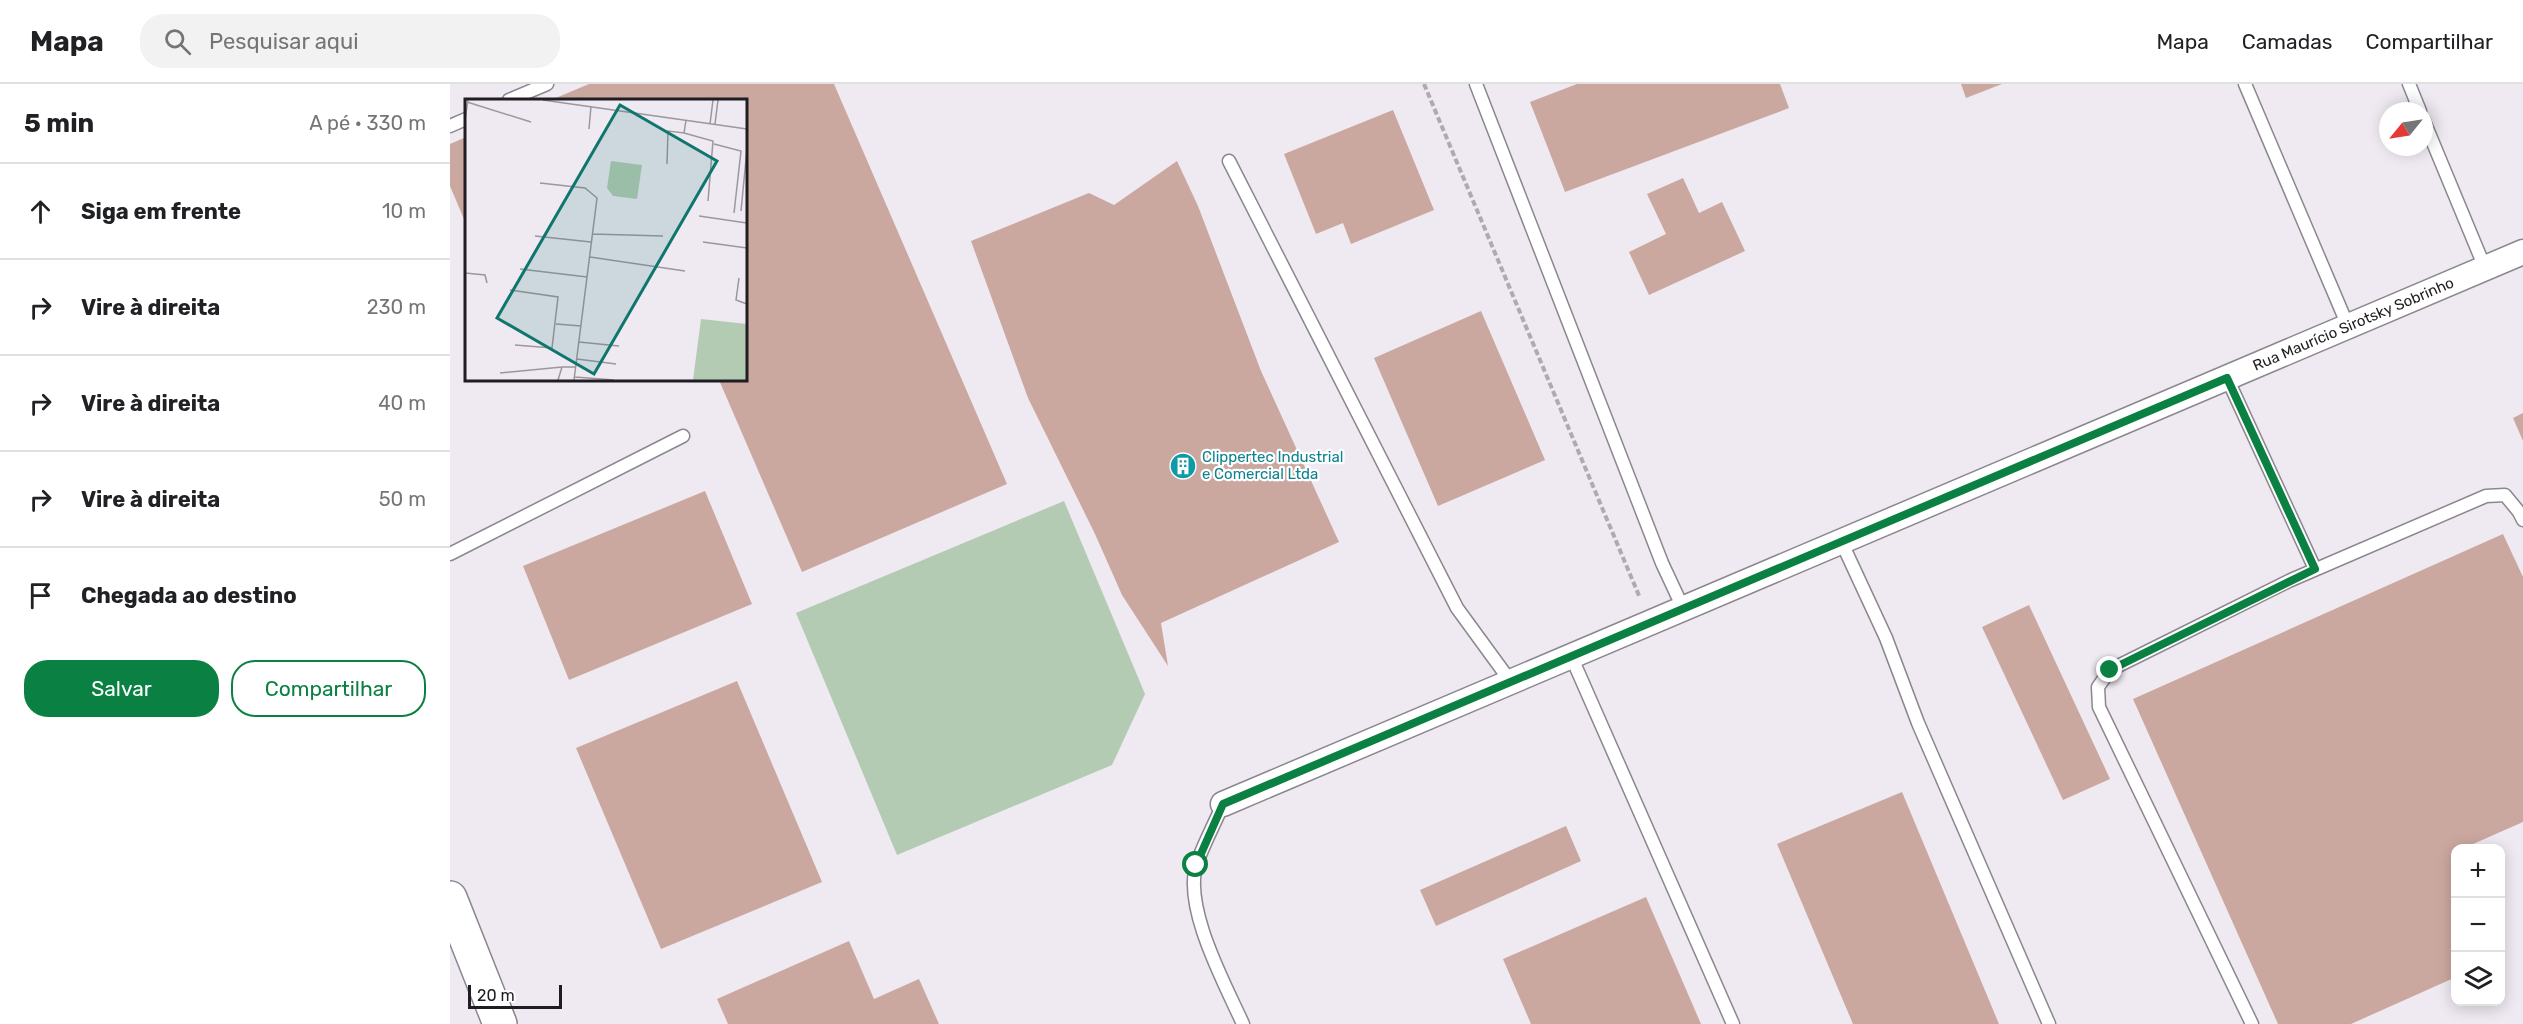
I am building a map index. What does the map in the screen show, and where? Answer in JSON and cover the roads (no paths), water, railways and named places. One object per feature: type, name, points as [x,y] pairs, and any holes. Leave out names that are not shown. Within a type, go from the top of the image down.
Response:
[{"type":"main road","points":[[450,898],[500,1024]]},
{"type":"street","name":"Rua Maurício Sirotsky Sobrinho","points":[[1223,804],[2523,252]]},
{"type":"lane","points":[[511,99],[547,84]]},
{"type":"lane","points":[[1476,84],[1662,563],[1683,608]]},
{"type":"lane","points":[[2245,84],[2348,326]]},
{"type":"lane","points":[[2409,84],[2416,102]]},
{"type":"lane","points":[[450,126],[465,119]]},
{"type":"lane","points":[[2433,143],[2485,268]]},
{"type":"lane","points":[[1229,161],[1457,608],[1511,682]]},
{"type":"lane","points":[[2227,378],[2315,569]]},
{"type":"lane","points":[[450,554],[683,436]]},
{"type":"lane","points":[[2252,1024],[2099,707],[2098,687],[2110,670],[2315,569],[2486,496],[2505,495],[2523,520]]},
{"type":"lane","points":[[1841,541],[1886,638],[1918,723],[2049,1024]]},
{"type":"lane","points":[[1571,656],[1733,1024]]},
{"type":"lane","points":[[1223,804],[1196,865],[1195,896],[1202,930],[1243,1024]]},
{"type":"place","name":"Clippertec Industrial e Comercial Ltda","points":[[1183,466]]}]
